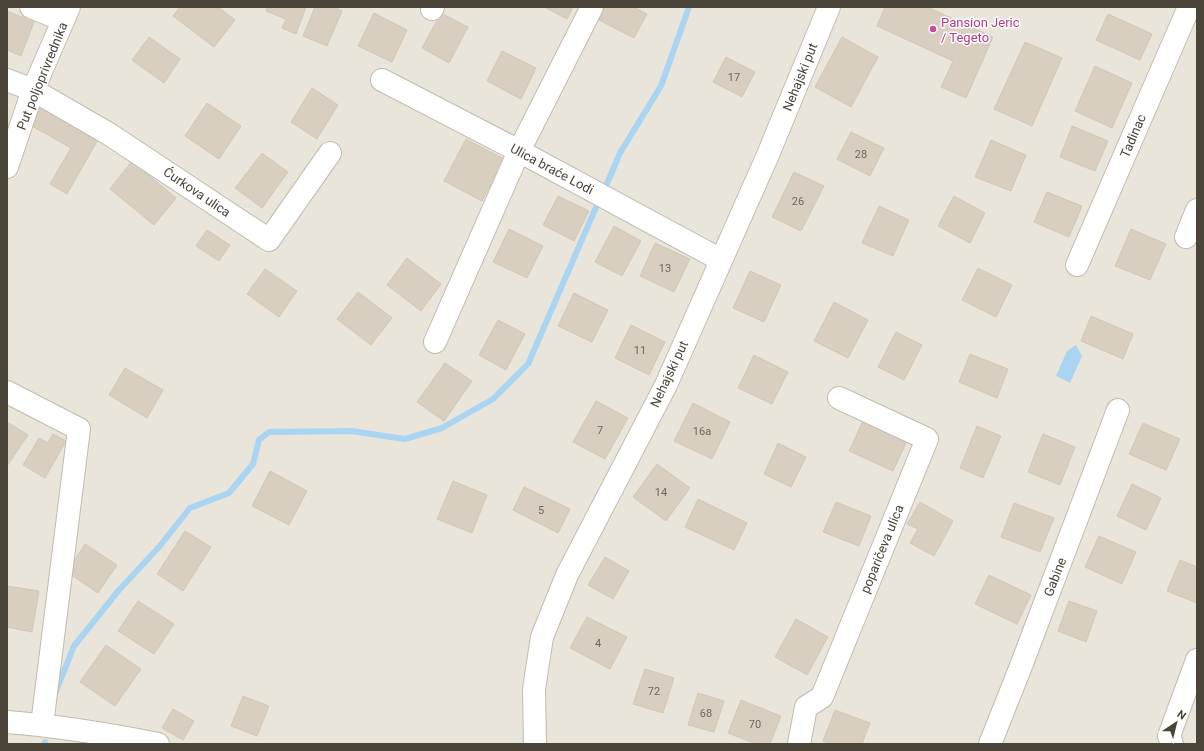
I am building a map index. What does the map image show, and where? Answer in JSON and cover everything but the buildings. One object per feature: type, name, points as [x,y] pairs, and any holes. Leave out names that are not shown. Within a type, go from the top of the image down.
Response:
[{"type":"street","points":[[31,7],[66,13]]},
{"type":"street","points":[[434,342],[519,151],[592,7]]},
{"type":"street","name":"Nehajski put","points":[[535,744],[534,688],[542,637],[567,575],[666,384],[767,157],[829,7]]},
{"type":"street","name":"Tadinac","points":[[1077,265],[1189,7]]},
{"type":"street","name":"Put poljoprivrednika","points":[[7,168],[33,90],[66,13]]},
{"type":"street","points":[[7,80],[33,90]]},
{"type":"street","name":"Ulica braće Lodi","points":[[382,80],[519,151],[721,260]]},
{"type":"street","name":"Ćurkova ulica","points":[[33,90],[109,134],[269,240],[330,153]]},
{"type":"street","points":[[1186,237],[1197,210]]},
{"type":"street","points":[[7,392],[79,429],[42,724]]},
{"type":"street","name":"poparičeva ulica","points":[[798,744],[806,707],[822,697],[927,439],[839,398]]},
{"type":"street","name":"Gabine","points":[[990,744],[1118,410]]},
{"type":"street","points":[[1172,744],[1169,736],[1197,660]]},
{"type":"street","points":[[7,722],[42,724],[158,744]]},
{"type":"shaded area","points":[[7,7],[1197,7],[1197,744],[7,744]]},
{"type":"water","points":[[1076,345],[1082,356],[1070,383],[1056,376],[1067,351]]},
{"type":"waterway","points":[[606,186],[620,153],[661,86],[689,7]]},
{"type":"waterway","points":[[55,694],[74,646],[119,590],[159,547],[190,508],[229,493],[253,464],[259,440],[269,432],[351,431],[405,439],[442,428],[493,399],[528,364],[597,205]]},
{"type":"place","name":"Pansion Jeric / Tegeto","points":[[933,29]]}]
